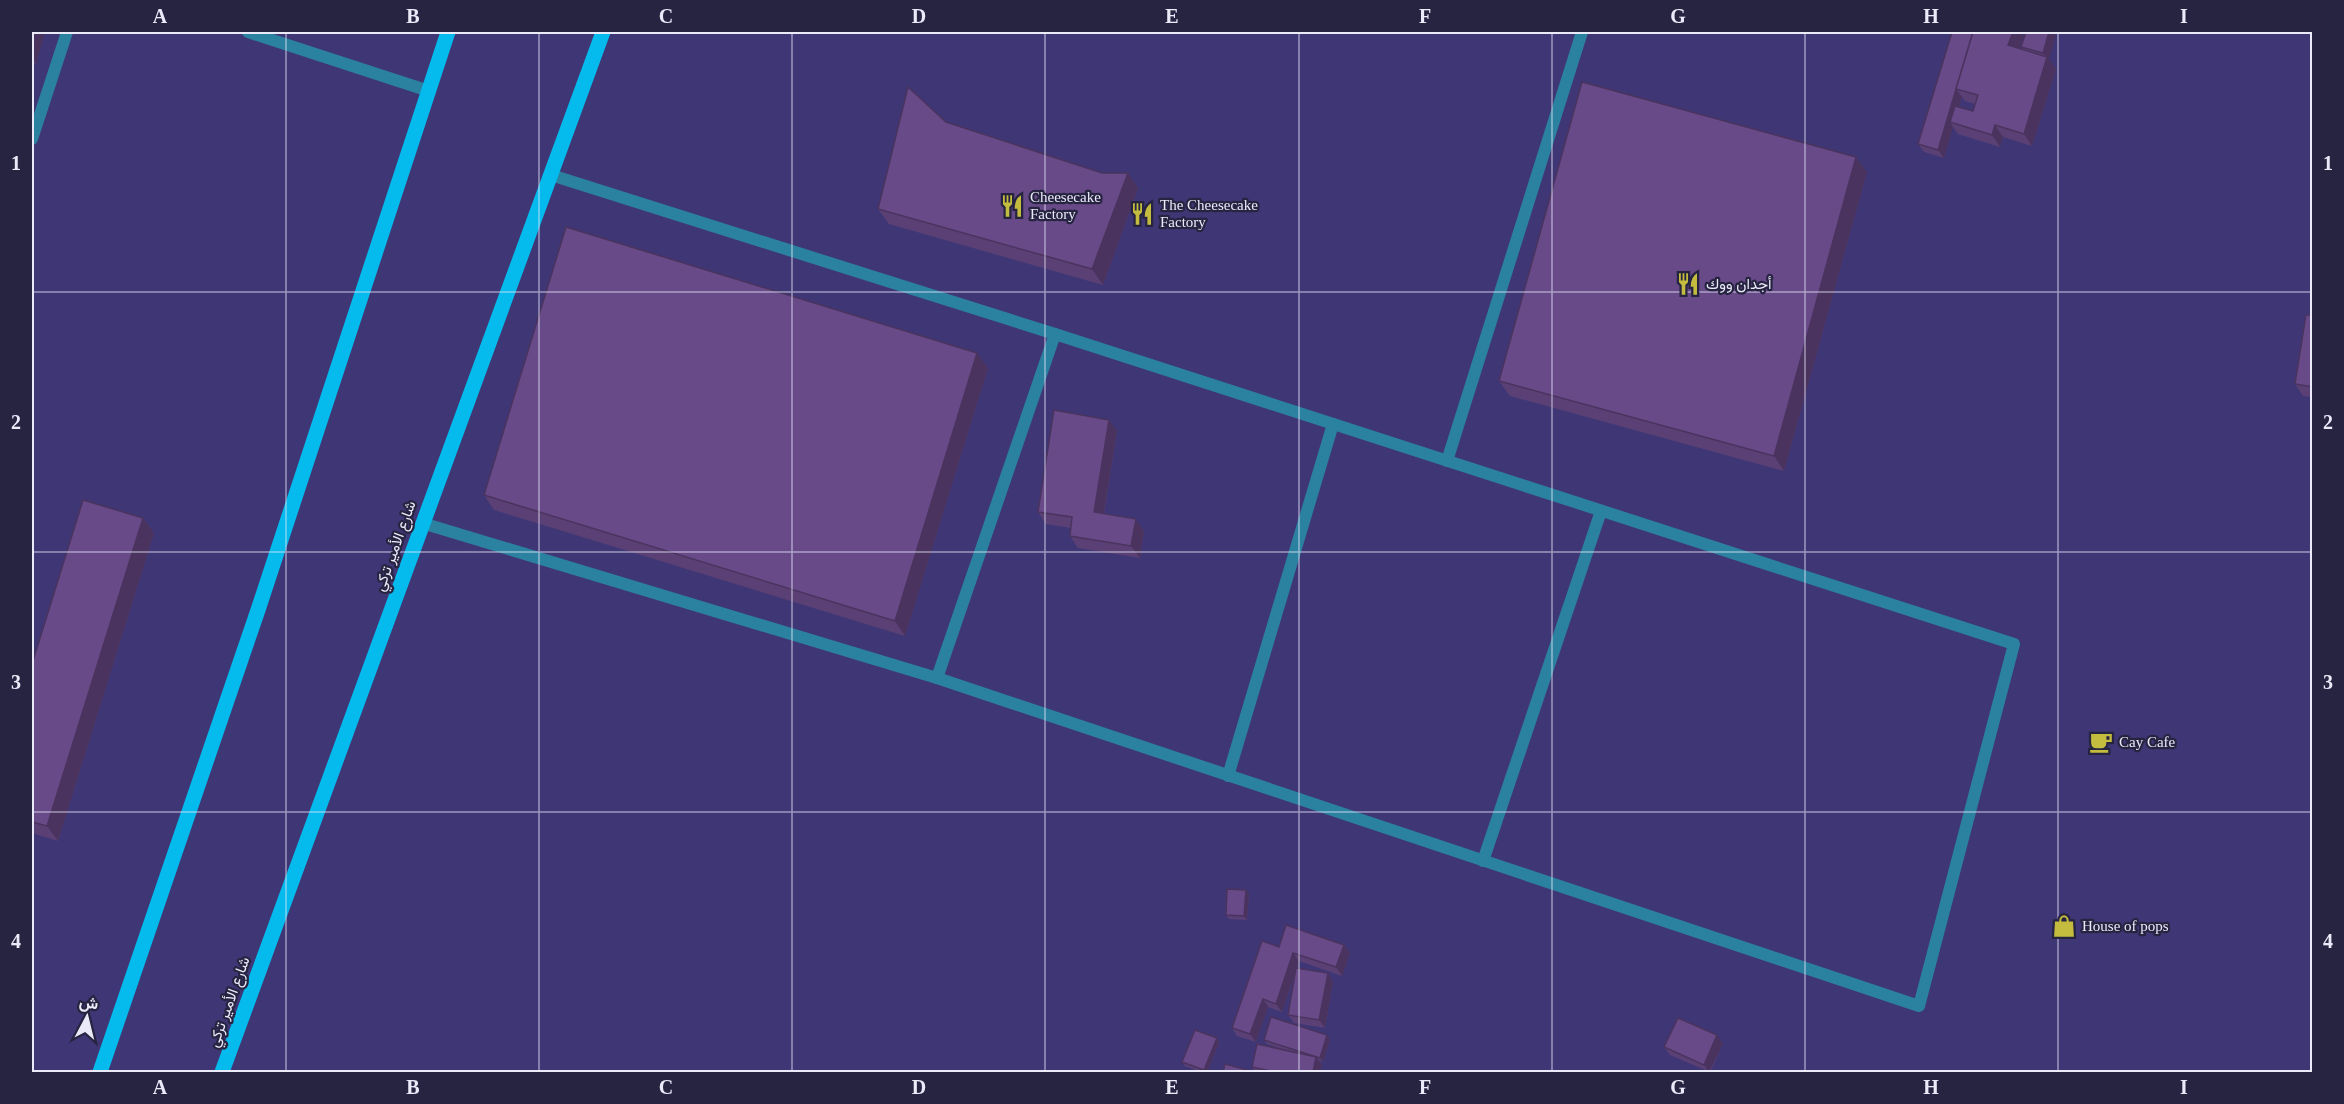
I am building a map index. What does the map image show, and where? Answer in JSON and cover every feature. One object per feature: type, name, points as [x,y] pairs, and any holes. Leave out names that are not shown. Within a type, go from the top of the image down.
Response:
[{"type":"main road","points":[[100,1072],[258,610],[448,32]]},
{"type":"main road","name":"شارع الأمير تركي","points":[[222,1072],[603,32]]},
{"type":"street","points":[[32,139],[67,32]]},
{"type":"street","points":[[248,32],[429,91]]},
{"type":"street","points":[[1447,461],[1582,32]]},
{"type":"street","points":[[422,523],[937,678],[1919,1006],[2014,644],[1055,334],[551,176]]},
{"type":"street","points":[[937,678],[1055,334]]},
{"type":"street","points":[[1228,776],[1333,424]]},
{"type":"street","points":[[1483,861],[1601,511]]},
{"type":"building","points":[[1952,32],[1973,32],[1938,150],[1918,144]]},
{"type":"building","points":[[1973,32],[2013,32],[2008,45],[2047,57],[2024,134],[1995,125],[1992,135],[1950,122],[1955,106],[1973,111],[1978,95],[1956,89]]},
{"type":"building","points":[[2026,32],[2049,32],[2043,53],[2021,47]]},
{"type":"building","name":"أجدان ووك","points":[[1582,82],[1856,157],[1774,456],[1499,381]]},
{"type":"building","name":"Cheesecake Factory","points":[[908,87],[946,122],[1102,173],[1128,173],[1092,269],[878,209]]},
{"type":"building","points":[[566,227],[977,353],[895,621],[484,495]]},
{"type":"building","points":[[2306,315],[2313,315],[2313,387],[2295,384]]},
{"type":"building","points":[[1054,410],[1109,420],[1094,512],[1136,519],[1131,546],[1070,536],[1072,517],[1038,512]]},
{"type":"building","points":[[83,500],[143,518],[47,826],[32,822],[32,664]]},
{"type":"building","points":[[1227,889],[1246,890],[1244,916],[1226,915]]},
{"type":"building","points":[[1286,925],[1344,945],[1336,967],[1293,953],[1276,1004],[1263,999],[1250,1034],[1232,1028],[1262,941],[1279,947]]},
{"type":"building","points":[[1296,968],[1328,973],[1319,1020],[1288,1015]]},
{"type":"building","points":[[1271,1017],[1327,1035],[1320,1058],[1264,1040]]},
{"type":"building","points":[[1678,1018],[1717,1035],[1704,1065],[1664,1047]]},
{"type":"building","points":[[1195,1030],[1217,1038],[1204,1070],[1182,1062]]},
{"type":"building","points":[[1257,1044],[1316,1057],[1313,1072],[1275,1072],[1252,1067]]},
{"type":"building","points":[[1225,1064],[1254,1072],[1223,1072]]},
{"type":"place","name":"Cheesecake Factory","points":[[1012,206]]},
{"type":"place","name":"The Cheesecake Factory","points":[[1142,214]]},
{"type":"place","name":"أجدان ووك","points":[[1688,284]]},
{"type":"place","name":"Cay Cafe","points":[[2101,742]]},
{"type":"place","name":"House of pops","points":[[2064,926]]}]
